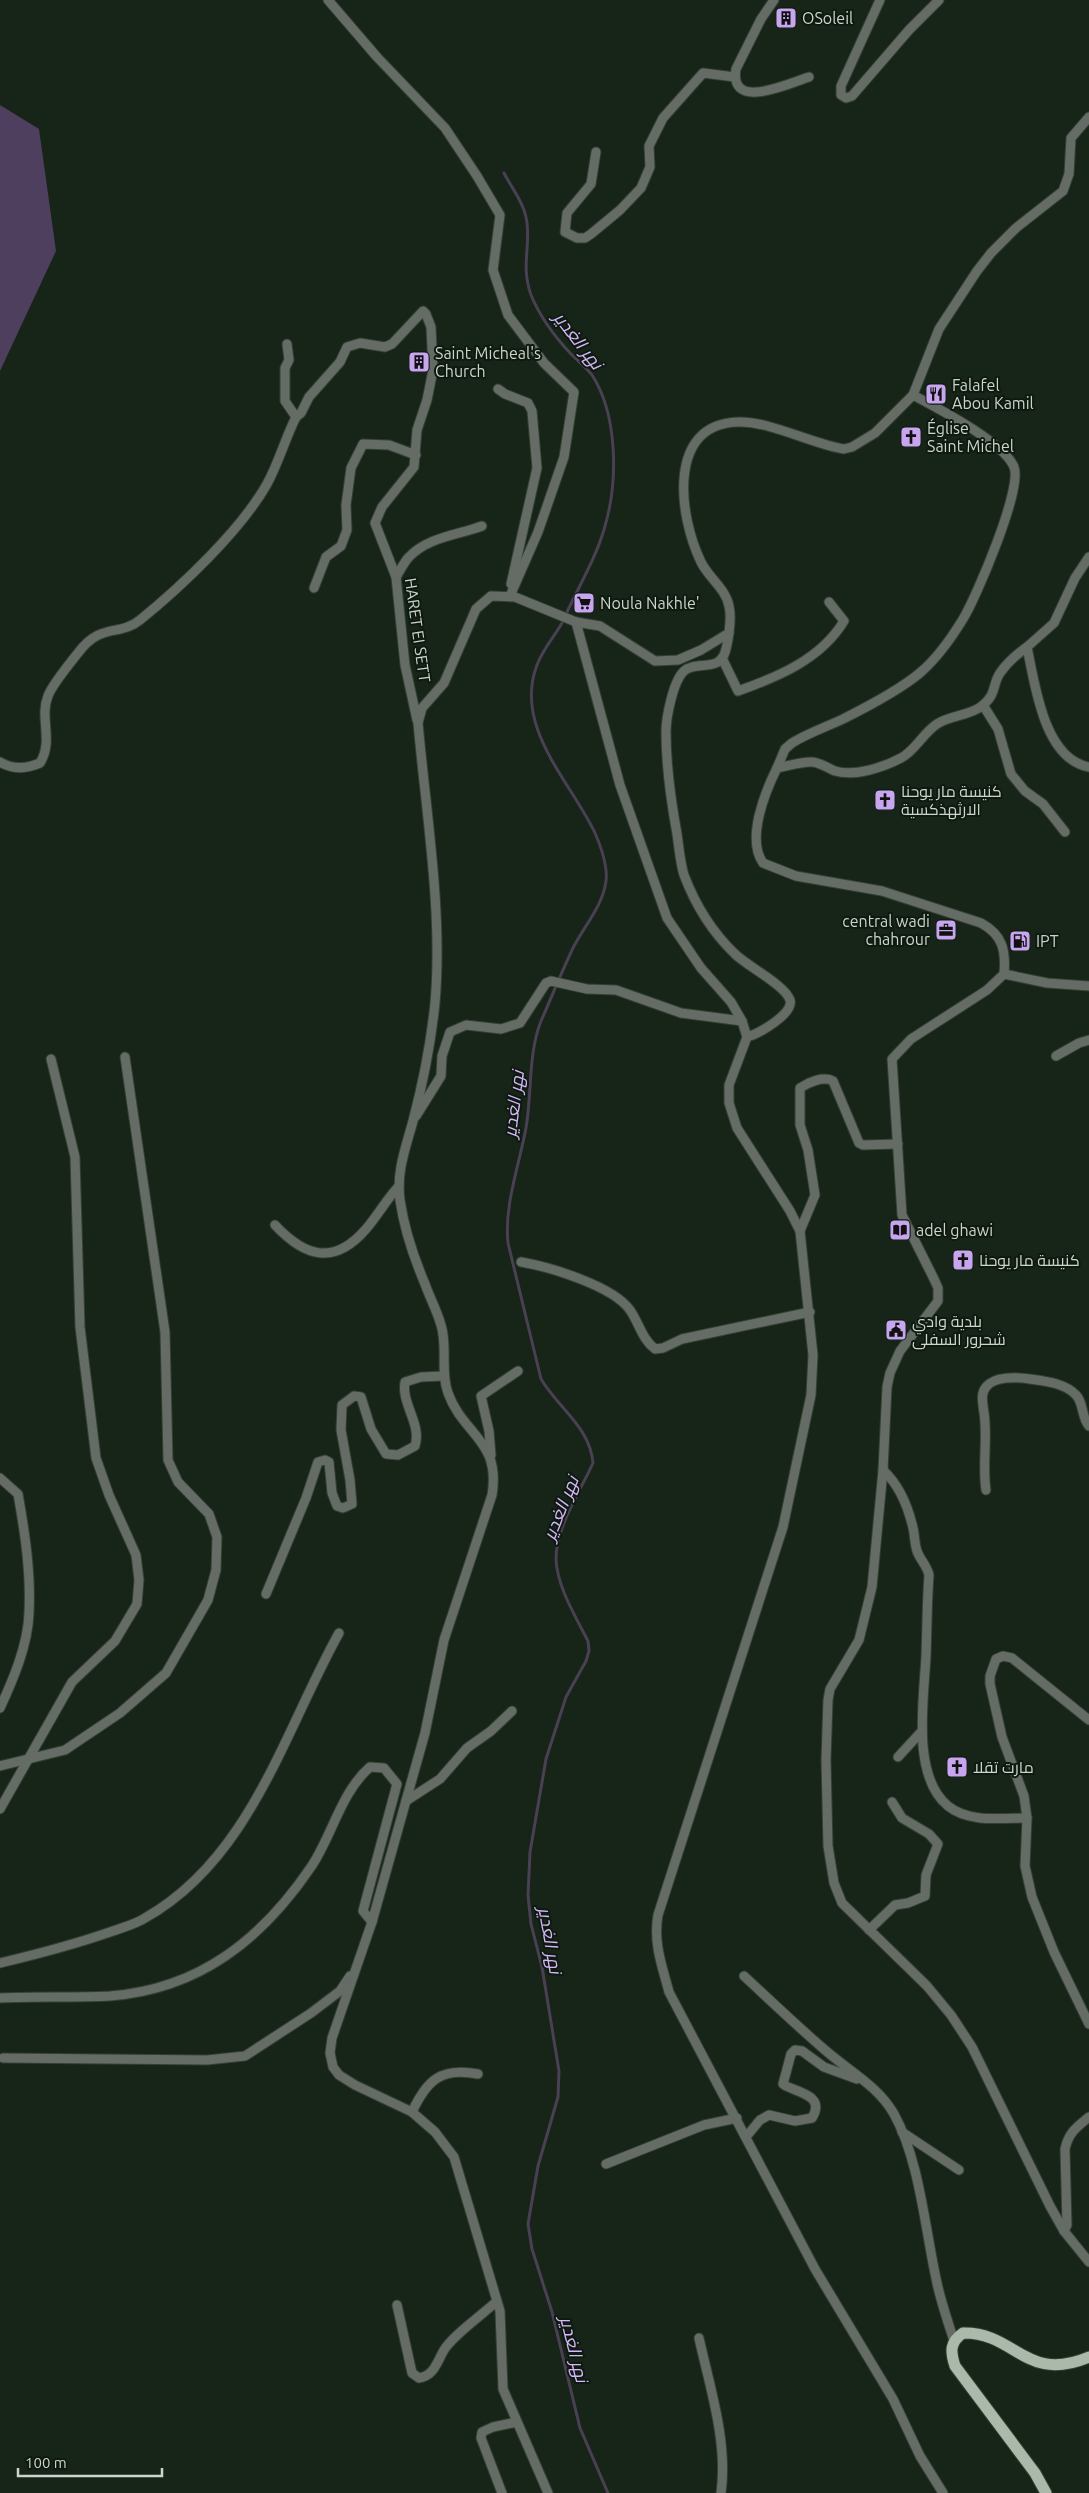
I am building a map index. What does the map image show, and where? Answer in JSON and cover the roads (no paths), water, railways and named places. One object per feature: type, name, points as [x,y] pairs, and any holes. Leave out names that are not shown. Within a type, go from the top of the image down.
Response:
[{"type":"main road","points":[[1046,2493],[1035,2473],[955,2366],[951,2354],[954,2341],[963,2333],[985,2336],[1048,2366],[1064,2366],[1089,2357]]},
{"type":"street","points":[[328,0],[378,57],[445,128],[477,176],[500,215],[494,270],[508,315],[544,364],[574,392],[564,457],[538,532],[511,592]]},
{"type":"street","points":[[774,0],[760,19],[736,69],[735,77],[737,83],[746,91],[756,94],[809,77]]},
{"type":"street","points":[[880,0],[841,86],[841,95],[846,98],[852,96],[908,30],[939,0]]},
{"type":"street","points":[[596,152],[591,184],[568,212],[565,232],[577,238],[585,238],[591,234],[620,210],[641,188],[650,167],[649,146],[663,118],[703,73],[735,77]]},
{"type":"street","points":[[747,1037],[762,1031],[786,1012],[790,999],[784,990],[736,956],[705,918],[684,874],[671,796],[666,732],[670,706],[678,679],[684,671],[694,666],[712,665],[722,658],[729,633],[729,606],[702,564],[686,525],[683,503],[685,470],[690,451],[698,438],[707,429],[718,424],[740,421],[844,450],[857,445],[875,433],[913,395],[939,329],[982,264],[1016,228],[1063,191],[1069,174],[1071,138],[1089,117]]},
{"type":"street","points":[[0,762],[8,766],[23,768],[40,763],[45,754],[47,740],[46,707],[48,697],[78,653],[98,634],[139,621],[216,549],[266,486],[296,417],[301,413],[308,397],[340,362],[347,347],[360,342],[378,344],[385,347],[392,344],[423,312],[428,319],[434,354],[427,400],[417,430],[416,455],[389,445],[363,444],[351,468],[346,505],[347,530],[341,546],[326,557],[314,588]]},
{"type":"street","points":[[287,344],[289,360],[286,368],[285,401],[296,417]]},
{"type":"street","points":[[498,389],[505,394],[528,403],[532,411],[537,468],[513,570],[511,592]]},
{"type":"street","points":[[913,395],[949,414],[979,434],[1014,466],[1015,484],[1007,513],[968,611],[922,672],[880,700],[792,743],[785,749],[766,790],[756,838],[757,854],[763,863],[802,877],[882,891],[981,923],[990,928],[1004,946],[1006,955],[1004,974],[987,990],[911,1039],[895,1053],[891,1064],[902,1215],[938,1288],[938,1301],[900,1351],[890,1373],[887,1387],[876,1554],[864,1626],[859,1640],[830,1689],[827,1712],[826,1818],[834,1883],[842,1903],[927,1986],[951,2015],[972,2047],[1064,2230],[1089,2262]]},
{"type":"street","name":"HARET EI SETT","points":[[413,1120],[433,1013],[438,952],[418,723],[405,665],[396,577],[375,523],[382,507],[414,467],[416,455]]},
{"type":"street","points":[[396,577],[408,557],[432,541],[458,535],[482,526]]},
{"type":"street","points":[[777,768],[811,762],[836,771],[851,772],[890,763],[909,753],[935,725],[950,718],[970,713],[983,705],[994,691],[998,675],[1016,655],[1054,623],[1080,570],[1089,557]]},
{"type":"street","points":[[418,723],[422,708],[444,683],[476,610],[491,596],[511,592],[576,622],[600,626],[655,661],[678,660],[729,633]]},
{"type":"street","points":[[722,658],[738,691],[773,679],[805,661],[836,633],[844,621],[829,602]]},
{"type":"street","points":[[576,622],[620,785],[667,918],[691,955],[731,1002],[742,1021],[747,1037],[729,1085],[730,1103],[737,1128],[800,1231],[813,1355],[810,1395],[783,1527],[658,1915],[656,1930],[660,1959],[669,1992],[815,2269],[893,2399],[920,2456],[943,2493]]},
{"type":"street","points":[[1027,647],[1036,691],[1048,728],[1063,754],[1078,765],[1089,767]]},
{"type":"street","points":[[983,705],[998,729],[1011,774],[1025,790],[1043,804],[1065,832]]},
{"type":"street","points":[[1004,974],[1047,983],[1089,986]]},
{"type":"street","points":[[491,1458],[481,1439],[460,1415],[448,1394],[444,1376],[442,1327],[410,1242],[400,1199],[401,1160],[413,1120],[441,1076],[442,1056],[450,1032],[466,1025],[501,1029],[520,1023],[546,983],[561,982],[587,989],[616,990],[681,1013],[742,1021]]},
{"type":"street","points":[[1056,1056],[1079,1043],[1089,1040]]},
{"type":"street","points":[[0,1766],[65,1750],[120,1713],[166,1673],[208,1600],[216,1570],[217,1537],[209,1514],[178,1482],[168,1460],[165,1332],[124,1057]]},
{"type":"street","points":[[0,1809],[72,1682],[116,1641],[137,1604],[139,1580],[136,1555],[108,1495],[96,1458],[80,1327],[75,1157],[51,1059]]},
{"type":"street","points":[[800,1231],[815,1195],[808,1150],[800,1125],[800,1088],[809,1082],[828,1079],[833,1081],[859,1143],[864,1145],[898,1144]]},
{"type":"street","points":[[275,1225],[307,1252],[315,1254],[338,1250],[358,1238],[385,1201],[399,1186]]},
{"type":"street","points":[[522,1262],[579,1278],[624,1302],[631,1311],[644,1337],[655,1349],[682,1339],[810,1312]]},
{"type":"street","points":[[518,1371],[481,1396],[489,1430],[495,1479],[492,1495],[444,1640],[425,1733],[372,1922],[332,2038],[330,2053],[333,2068],[339,2075],[355,2085],[412,2112],[434,2132],[454,2157],[502,2321],[503,2389],[548,2493]]},
{"type":"street","points":[[266,1594],[306,1498],[318,1462],[325,1460],[329,1462],[332,1494],[337,1506],[347,1508],[352,1504],[350,1480],[341,1430],[342,1405],[348,1398],[360,1397],[378,1443],[386,1454],[398,1456],[415,1446],[417,1438],[405,1382],[421,1377],[444,1376]]},
{"type":"street","points":[[986,1490],[986,1432],[982,1398],[986,1387],[991,1382],[1019,1378],[1045,1381],[1068,1389],[1078,1397],[1085,1422],[1089,1426]]},
{"type":"street","points":[[883,1470],[892,1479],[902,1495],[913,1524],[918,1552],[926,1565],[929,1575],[922,1731],[929,1776],[936,1792],[948,1806],[962,1814],[980,1817],[1027,1818]]},
{"type":"street","points":[[0,1478],[18,1494],[27,1543],[30,1614],[16,1671],[0,1708]]},
{"type":"street","points":[[0,1963],[85,1941],[144,1919],[179,1896],[222,1850],[265,1785],[321,1666],[339,1633]]},
{"type":"street","points":[[1089,1720],[1012,1658],[1003,1656],[996,1659],[990,1676],[990,1684],[1002,1737],[1024,1796],[1027,1818],[1025,1866],[1032,1897],[1054,1952],[1089,2024]]},
{"type":"street","points":[[406,1801],[440,1778],[467,1748],[491,1731],[512,1711]]},
{"type":"street","points":[[898,1757],[922,1731]]},
{"type":"street","points":[[0,1998],[111,1996],[161,1987],[219,1962],[258,1932],[294,1891],[320,1854],[358,1777],[370,1767],[384,1768],[397,1784],[363,1911],[372,1922]]},
{"type":"street","points":[[869,1930],[895,1905],[915,1901],[926,1896],[926,1875],[938,1847],[935,1839],[902,1818],[892,1802]]},
{"type":"street","points":[[3,2058],[207,2060],[245,2056],[319,2008],[340,1991],[356,1967]]},
{"type":"street","points":[[744,1976],[827,2052],[867,2082],[880,2095],[894,2114],[918,2186],[927,2224],[937,2284],[954,2341]]},
{"type":"street","points":[[746,2138],[760,2120],[769,2115],[795,2121],[812,2118],[816,2112],[815,2106],[805,2093],[783,2084],[791,2054],[795,2050],[802,2051],[824,2067],[867,2082]]},
{"type":"street","points":[[412,2112],[424,2089],[439,2076],[447,2073],[478,2074]]},
{"type":"street","points":[[1064,2230],[1067,2225],[1065,2149],[1067,2137],[1071,2131],[1089,2117]]},
{"type":"street","points":[[606,2164],[704,2125],[737,2118]]},
{"type":"street","points":[[901,2131],[959,2170]]},
{"type":"street","points":[[397,2305],[412,2373],[419,2378],[425,2377],[431,2372],[444,2349],[496,2302]]},
{"type":"street","points":[[699,2338],[719,2428],[722,2460],[721,2493]]},
{"type":"street","points":[[502,2493],[480,2438],[482,2432],[493,2427],[517,2422]]},
{"type":"waterway","name":"نهر الغدير","points":[[504,173],[520,200],[526,217],[528,236],[526,274],[531,295],[543,319],[553,333],[592,375],[601,391],[611,429],[613,449],[612,489],[605,526],[598,548],[567,612]]},
{"type":"waterway","name":"نهر الغدير","points":[[562,623],[539,659],[532,688],[533,710],[538,732],[548,753],[585,814],[600,844],[604,856],[606,881],[601,899],[573,948],[537,1034],[532,1060],[528,1115],[510,1200],[507,1229],[508,1243],[541,1379],[580,1428],[591,1450],[593,1463],[564,1522],[557,1547],[556,1559],[563,1591],[588,1641],[589,1651],[586,1661],[566,1697],[546,1759],[530,1852],[528,1895],[531,1924],[542,1967],[559,2071],[558,2097],[538,2166],[528,2224],[532,2249],[552,2312],[580,2428],[608,2493]]},
{"type":"place","name":"OSoleil","points":[[786,18]]},
{"type":"place","name":"Saint Micheal's Church","points":[[419,362]]},
{"type":"place","name":"Falafel Abou Kamil","points":[[936,394]]},
{"type":"place","name":"Église Saint Michel","points":[[911,437]]},
{"type":"place","name":"Noula Nakhle'","points":[[584,603]]},
{"type":"place","name":"كنيسة مار يوحنا الارثهذكسية","points":[[885,800]]},
{"type":"place","name":"central wadi chahrour","points":[[946,930]]},
{"type":"place","name":"IPT","points":[[1020,941]]},
{"type":"place","name":"adel ghawi","points":[[900,1230]]},
{"type":"place","name":"كنيسة مار يوحنا","points":[[963,1260]]},
{"type":"place","name":"بلدية وادي شحرور السفلى","points":[[896,1330]]},
{"type":"place","name":"مارت تقلا","points":[[957,1767]]}]
